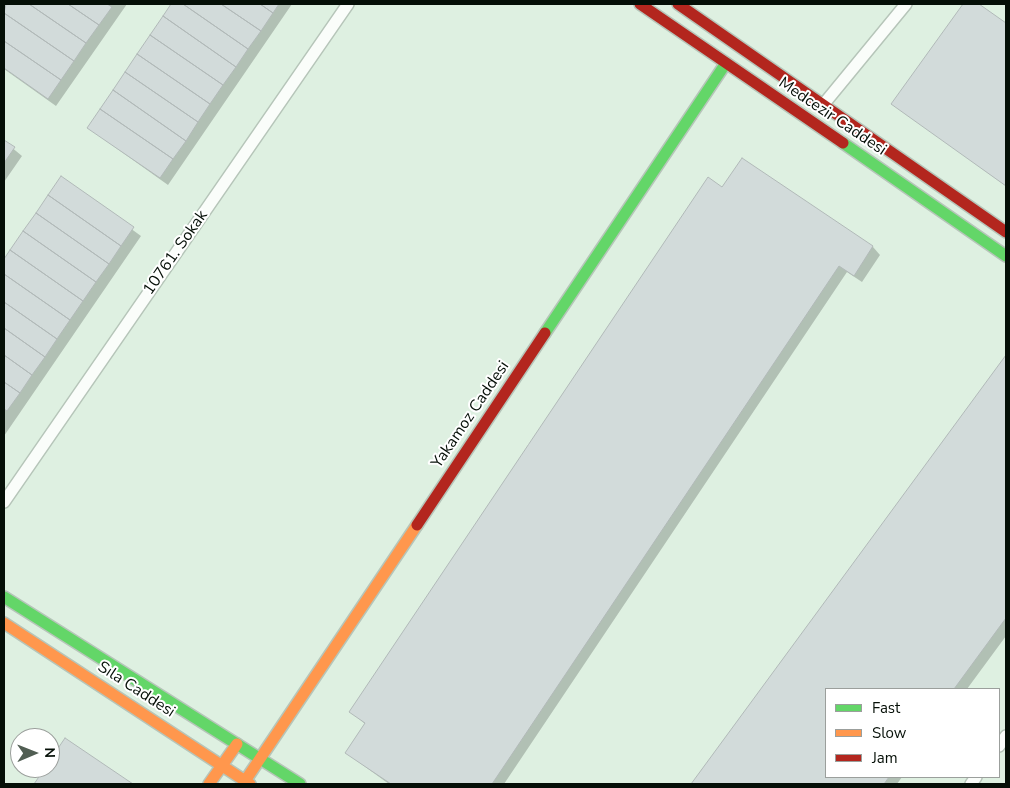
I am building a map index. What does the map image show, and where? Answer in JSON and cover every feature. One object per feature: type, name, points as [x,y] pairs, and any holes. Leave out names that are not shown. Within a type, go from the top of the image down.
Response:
[{"type":"street","name":"10761. Sokak","points":[[4,502],[348,4]]},
{"type":"street","name":"Medcezir Caddesi","points":[[640,4],[1006,256]]},
{"type":"street","name":"Medcezir Caddesi","points":[[678,4],[1006,232]]},
{"type":"street","points":[[823,105],[906,4]]},
{"type":"street","name":"Yakamoz Caddesi","points":[[246,783],[260,759],[726,63]]},
{"type":"street","points":[[4,597],[300,784]]},
{"type":"street","name":"Sıla Caddesi","points":[[4,623],[246,783]]},
{"type":"street","points":[[210,784],[237,744]]},
{"type":"building","points":[[6,4],[29,4],[86,43],[74,61],[4,13]]},
{"type":"building","points":[[29,4],[68,4],[99,25],[86,43]]},
{"type":"building","points":[[68,4],[107,4],[112,7],[99,25]]},
{"type":"building","points":[[171,4],[183,4],[248,49],[236,67],[163,16]]},
{"type":"building","points":[[183,4],[221,4],[261,31],[248,49]]},
{"type":"building","points":[[221,4],[260,4],[273,13],[261,31]]},
{"type":"building","points":[[260,4],[279,4],[273,13]]},
{"type":"building","points":[[963,4],[979,4],[1006,23],[1006,186],[891,104]]},
{"type":"building","points":[[4,13],[74,61],[61,80],[4,41]]},
{"type":"building","points":[[163,16],[236,67],[223,85],[150,35]]},
{"type":"building","points":[[150,35],[223,85],[210,104],[137,54]]},
{"type":"building","points":[[4,41],[61,80],[48,99],[4,68]]},
{"type":"building","points":[[137,54],[210,104],[198,122],[125,72]]},
{"type":"building","points":[[125,72],[198,122],[186,141],[113,90]]},
{"type":"building","points":[[113,90],[186,141],[173,159],[100,109]]},
{"type":"building","points":[[100,109],[173,159],[160,178],[87,128]]},
{"type":"building","points":[[4,140],[15,147],[4,163]]},
{"type":"building","points":[[742,158],[873,246],[854,276],[839,266],[492,784],[391,784],[345,753],[365,723],[349,712],[708,177],[722,187]]},
{"type":"building","points":[[61,176],[134,227],[121,246],[48,195]]},
{"type":"building","points":[[48,195],[121,246],[109,264],[36,213]]},
{"type":"building","points":[[36,213],[109,264],[96,282],[23,231]]},
{"type":"building","points":[[23,231],[96,282],[83,301],[10,250]]},
{"type":"building","points":[[10,250],[83,301],[70,320],[4,274],[4,259]]},
{"type":"building","points":[[4,274],[70,320],[57,339],[4,302]]},
{"type":"building","points":[[4,302],[57,339],[45,357],[4,328]]},
{"type":"building","points":[[4,328],[45,357],[32,375],[4,355]]},
{"type":"building","points":[[4,355],[32,375],[20,393],[4,382]]},
{"type":"building","points":[[1006,355],[1006,618],[955,688],[825,688],[825,778],[888,778],[884,784],[691,784]]},
{"type":"building","points":[[4,382],[20,393],[7,411],[4,409]]},
{"type":"building","points":[[65,738],[133,784],[34,784],[38,778],[60,778],[60,745]]},
{"type":"traffic: fast","points":[[545,333],[726,63]]},
{"type":"traffic: fast","points":[[843,143],[1006,256]]},
{"type":"traffic: fast","points":[[4,597],[300,784]]},
{"type":"traffic: slow","points":[[243,784],[417,525]]},
{"type":"traffic: slow","points":[[4,623],[250,784]]},
{"type":"traffic: slow","points":[[209,784],[237,744]]},
{"type":"traffic: jam","points":[[640,4],[843,143]]},
{"type":"traffic: jam","points":[[678,4],[1006,232]]},
{"type":"traffic: jam","points":[[417,525],[545,333]]}]
